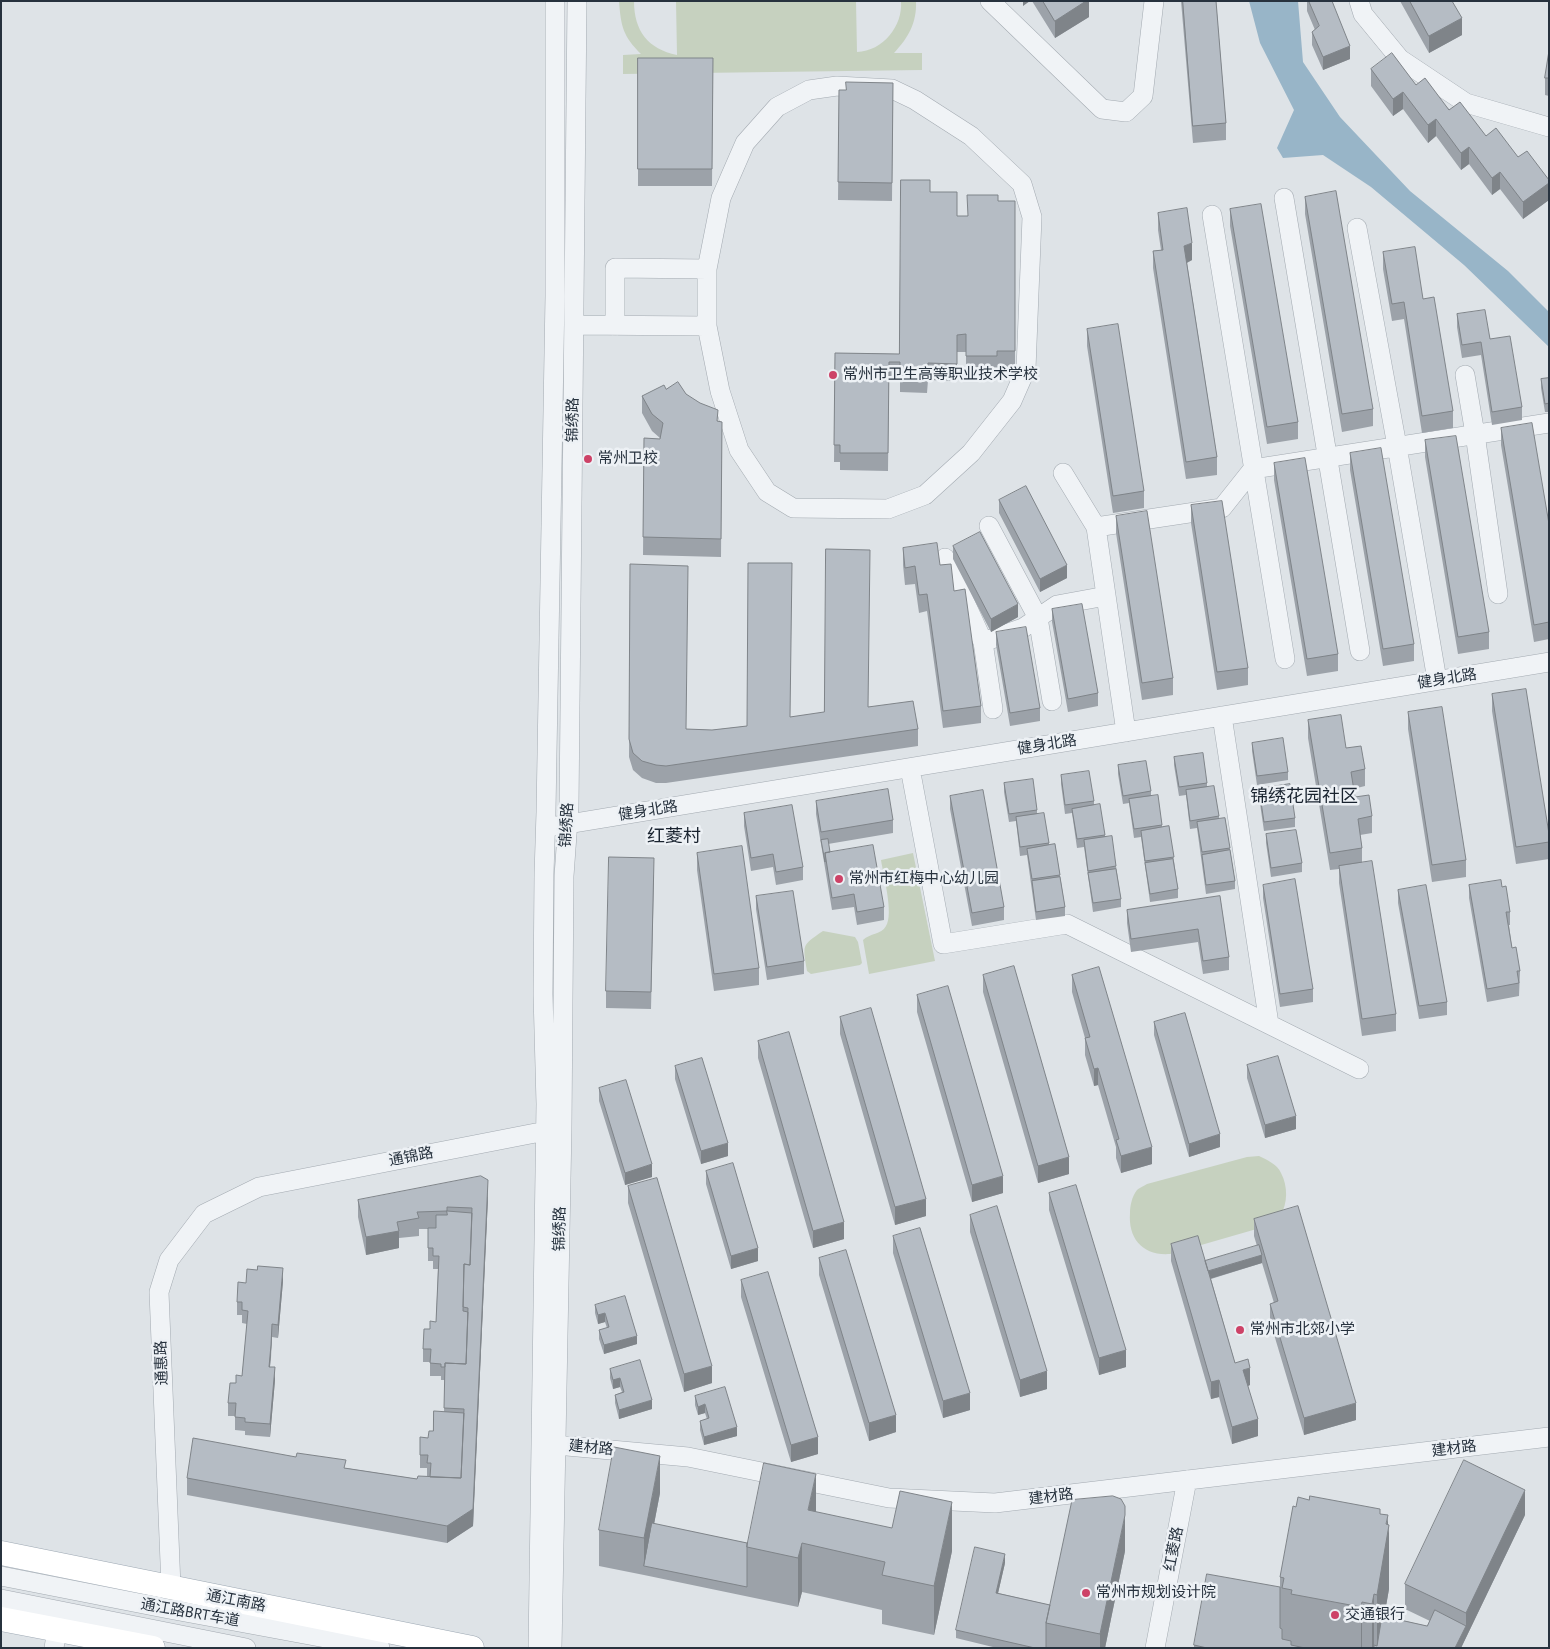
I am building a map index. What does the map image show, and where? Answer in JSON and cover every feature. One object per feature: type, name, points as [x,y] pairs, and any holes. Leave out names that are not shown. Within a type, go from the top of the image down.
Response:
[{"type":"main road","name":"通江南路","points":[[1,1552],[472,1648]]},
{"type":"main road","points":[[1,1619],[56,1638],[152,1648]]},
{"type":"street","name":"锦绣路","points":[[552,1648],[556,1445],[554,1129],[543,974],[555,296],[555,1]]},
{"type":"street","name":"锦绣路","points":[[538,1648],[554,1129],[564,876],[568,824],[577,1]]},
{"type":"street","points":[[990,1],[1102,109],[1126,112],[1143,96],[1154,1]]},
{"type":"street","points":[[1359,1],[1363,14],[1400,59],[1466,103],[1549,127]]},
{"type":"street","points":[[837,86],[892,89],[914,100],[971,136],[1022,184],[1032,217],[1026,369],[1012,401],[971,453],[925,494],[888,509],[793,508],[767,492],[739,450],[720,392],[707,326],[708,268],[721,198],[745,143],[777,107],[809,90],[837,86]]},
{"type":"street","points":[[1284,198],[1360,651]]},
{"type":"street","points":[[1212,215],[1284,660]]},
{"type":"street","points":[[1357,228],[1398,446],[1437,680]]},
{"type":"street","points":[[615,326],[615,268],[708,268]]},
{"type":"street","points":[[574,325],[707,326]]},
{"type":"street","points":[[1465,375],[1498,594]]},
{"type":"street","points":[[1096,527],[1222,508],[1253,468],[1549,423]]},
{"type":"street","points":[[1063,473],[1096,527],[1126,732]]},
{"type":"street","points":[[989,526],[1038,618],[1052,701]]},
{"type":"street","points":[[945,558],[983,642],[993,709]]},
{"type":"street","points":[[983,642],[1024,628],[1057,605],[1106,596]]},
{"type":"street","name":"健身北路","points":[[546,828],[1549,662]]},
{"type":"street","points":[[1222,716],[1269,1024]]},
{"type":"street","points":[[910,768],[943,944],[1067,924],[1359,1069]]},
{"type":"street","name":"通锦路","points":[[259,1187],[554,1129]]},
{"type":"street","name":"通惠路","points":[[171,1587],[159,1292],[168,1260],[204,1214],[259,1187]]},
{"type":"street","name":"建材路","points":[[556,1445],[688,1457],[889,1498],[995,1503],[1549,1437]]},
{"type":"street","name":"红菱路","points":[[1156,1648],[1187,1480]]},
{"type":"street","name":"通江路BRT车道","points":[[1,1576],[169,1610],[380,1648]]},
{"type":"street","name":"通江路BRT车道","points":[[1,1600],[246,1648]]},
{"type":"green space","points":[[619,1],[634,1],[637,21],[645,37],[658,48],[677,55],[676,1],[856,1],[857,52],[875,47],[890,36],[899,19],[901,1],[916,1],[915,16],[911,30],[894,53],[922,53],[922,70],[623,74],[623,55],[641,54],[630,42],[624,31]]},
{"type":"green space","points":[[913,853],[935,961],[869,974],[863,940],[884,929],[889,913],[881,860]]},
{"type":"green space","points":[[823,931],[855,937],[858,942],[862,963],[860,965],[811,974],[807,971],[805,946]]},
{"type":"green space","points":[[1259,1156],[1277,1167],[1286,1189],[1286,1201],[1283,1211],[1279,1217],[1267,1226],[1170,1254],[1152,1252],[1139,1244],[1132,1231],[1130,1210],[1135,1192],[1139,1188],[1147,1184],[1247,1157]]},
{"type":"water","points":[[1249,1],[1298,1],[1303,62],[1340,117],[1410,191],[1508,271],[1549,312],[1549,347],[1464,265],[1371,187],[1323,155],[1283,158],[1277,148],[1294,110],[1260,43]]},
{"type":"building","points":[[1043,1],[1086,1],[1055,21]]},
{"type":"building","points":[[1183,1],[1216,1],[1226,123],[1193,126]]},
{"type":"building","points":[[1309,1],[1332,1],[1350,46],[1323,57],[1312,32],[1319,26]]},
{"type":"building","points":[[1410,1],[1452,1],[1462,18],[1429,36]]},
{"type":"building","points":[[1549,51],[1549,78],[1545,78]]},
{"type":"building","points":[[1392,53],[1416,85],[1425,78],[1449,110],[1460,102],[1486,136],[1496,128],[1518,157],[1527,151],[1549,180],[1549,183],[1523,202],[1500,172],[1492,178],[1469,147],[1461,153],[1436,119],[1428,125],[1403,92],[1393,99],[1371,69]]},
{"type":"building","points":[[638,58],[713,58],[712,169],[638,169]]},
{"type":"building","points":[[846,82],[893,83],[892,183],[838,182],[839,90],[846,90]]},
{"type":"building","points":[[901,180],[930,180],[930,192],[957,192],[957,216],[968,216],[967,195],[998,195],[998,201],[1015,201],[1015,351],[997,351],[997,356],[966,356],[966,334],[957,335],[957,364],[928,363],[927,376],[900,375],[900,362],[889,362],[888,453],[840,453],[840,445],[834,445],[835,353],[899,354]]},
{"type":"building","points":[[1336,191],[1373,409],[1342,414],[1305,197]]},
{"type":"building","points":[[1261,204],[1298,422],[1267,427],[1230,209]]},
{"type":"building","points":[[1187,208],[1192,243],[1184,246],[1217,457],[1186,462],[1153,251],[1163,250],[1158,213]]},
{"type":"building","points":[[1415,247],[1423,299],[1434,297],[1453,411],[1422,416],[1404,302],[1392,304],[1383,252]]},
{"type":"building","points":[[1485,310],[1490,339],[1510,336],[1522,407],[1492,412],[1481,342],[1462,345],[1457,314]]},
{"type":"building","points":[[1118,324],[1144,491],[1113,496],[1087,329]]},
{"type":"building","points":[[1549,378],[1549,403],[1545,404],[1541,379]]},
{"type":"building","points":[[678,382],[686,394],[700,403],[718,410],[717,421],[722,422],[721,539],[643,537],[644,438],[660,439],[663,423],[652,414],[642,396],[664,385],[666,389]]},
{"type":"building","points":[[1532,423],[1549,524],[1549,622],[1534,625],[1501,428]]},
{"type":"building","points":[[1456,436],[1489,632],[1458,637],[1425,440]]},
{"type":"building","points":[[1381,448],[1414,644],[1383,649],[1350,453]]},
{"type":"building","points":[[1305,458],[1338,654],[1307,659],[1274,463]]},
{"type":"building","points":[[1026,486],[1067,565],[1040,579],[999,500]]},
{"type":"building","points":[[1222,501],[1248,668],[1217,672],[1191,505]]},
{"type":"building","points":[[1147,511],[1173,678],[1142,683],[1116,516]]},
{"type":"building","points":[[980,532],[1018,604],[991,619],[953,546]]},
{"type":"building","points":[[937,543],[940,565],[951,564],[954,591],[965,589],[981,706],[943,711],[927,594],[919,595],[915,566],[905,568],[903,548]]},
{"type":"building","points":[[826,549],[870,550],[868,707],[913,701],[918,729],[666,766],[642,761],[633,753],[629,739],[630,564],[688,566],[686,729],[712,730],[747,726],[748,563],[792,563],[790,717],[824,712]]},
{"type":"building","points":[[1082,604],[1098,693],[1068,699],[1052,609]]},
{"type":"building","points":[[1026,627],[1040,708],[1010,713],[996,632]]},
{"type":"building","points":[[1526,689],[1549,842],[1516,847],[1492,694]]},
{"type":"building","points":[[1442,707],[1466,860],[1432,865],[1408,712]]},
{"type":"building","points":[[1341,715],[1346,748],[1361,746],[1365,769],[1351,772],[1355,797],[1369,795],[1372,816],[1358,819],[1362,848],[1330,853],[1308,720]]},
{"type":"building","points":[[1283,738],[1288,772],[1257,776],[1252,743]]},
{"type":"building","points":[[1203,753],[1207,783],[1179,787],[1174,757]]},
{"type":"building","points":[[1146,761],[1151,791],[1123,796],[1118,765]]},
{"type":"building","points":[[1089,771],[1094,801],[1065,805],[1061,775]]},
{"type":"building","points":[[1033,779],[1037,810],[1009,814],[1004,783]]},
{"type":"building","points":[[1290,784],[1295,818],[1264,822],[1259,789]]},
{"type":"building","points":[[1214,786],[1219,816],[1190,821],[1186,790]]},
{"type":"building","points":[[888,789],[893,820],[821,832],[816,801]]},
{"type":"building","points":[[983,790],[1004,907],[972,913],[950,796]]},
{"type":"building","points":[[1158,795],[1162,825],[1134,829],[1129,799]]},
{"type":"building","points":[[1100,804],[1105,835],[1077,839],[1072,809]]},
{"type":"building","points":[[792,805],[803,867],[776,872],[773,854],[751,858],[744,813]]},
{"type":"building","points":[[1044,813],[1049,843],[1020,847],[1016,817]]},
{"type":"building","points":[[1225,818],[1230,848],[1202,852],[1197,822]]},
{"type":"building","points":[[1169,826],[1174,857],[1145,861],[1141,831]]},
{"type":"building","points":[[1296,830],[1302,863],[1271,868],[1266,834]]},
{"type":"building","points":[[1112,836],[1116,866],[1088,871],[1084,840]]},
{"type":"building","points":[[828,839],[830,852],[825,853],[825,862],[821,840]]},
{"type":"building","points":[[1055,844],[1060,875],[1032,879],[1027,849]]},
{"type":"building","points":[[873,845],[884,907],[857,912],[854,894],[832,898],[825,853]]},
{"type":"building","points":[[742,846],[759,968],[714,974],[697,853]]},
{"type":"building","points":[[1230,850],[1235,881],[1206,885],[1202,855]]},
{"type":"building","points":[[609,857],[654,858],[651,992],[606,991]]},
{"type":"building","points":[[1173,859],[1178,889],[1150,894],[1145,863]]},
{"type":"building","points":[[1372,861],[1396,1014],[1362,1019],[1339,866]]},
{"type":"building","points":[[1116,869],[1121,899],[1093,903],[1088,873]]},
{"type":"building","points":[[1060,877],[1065,907],[1036,912],[1032,881]]},
{"type":"building","points":[[1295,879],[1313,989],[1280,994],[1263,885]]},
{"type":"building","points":[[1501,880],[1502,887],[1506,886],[1510,912],[1506,912],[1512,948],[1516,947],[1520,971],[1517,971],[1519,983],[1487,989],[1469,885]]},
{"type":"building","points":[[1426,885],[1447,1002],[1419,1006],[1398,890]]},
{"type":"building","points":[[793,891],[804,961],[767,967],[756,896]]},
{"type":"building","points":[[1220,896],[1229,957],[1203,961],[1198,929],[1131,939],[1127,910]]},
{"type":"building","points":[[1014,966],[1069,1157],[1038,1166],[983,975]]},
{"type":"building","points":[[1099,967],[1152,1147],[1121,1156],[1116,1140],[1119,1139],[1098,1068],[1094,1069],[1085,1038],[1090,1037],[1072,975]]},
{"type":"building","points":[[948,986],[1003,1176],[972,1185],[917,995]]},
{"type":"building","points":[[871,1008],[926,1199],[895,1207],[840,1017]]},
{"type":"building","points":[[1185,1013],[1220,1134],[1189,1144],[1154,1022]]},
{"type":"building","points":[[789,1032],[844,1222],[813,1231],[758,1041]]},
{"type":"building","points":[[1278,1056],[1296,1116],[1265,1125],[1247,1065]]},
{"type":"building","points":[[702,1058],[728,1143],[701,1151],[675,1066]]},
{"type":"building","points":[[626,1080],[652,1164],[625,1173],[599,1088]]},
{"type":"building","points":[[733,1163],[758,1248],[731,1256],[706,1171]]},
{"type":"building","points":[[481,1176],[488,1180],[473,1509],[447,1526],[187,1478],[193,1438],[296,1457],[297,1453],[346,1460],[344,1468],[417,1479],[418,1476],[461,1478],[464,1409],[444,1408],[445,1363],[466,1364],[468,1308],[463,1307],[464,1264],[470,1265],[472,1208],[447,1207],[447,1211],[417,1212],[419,1218],[397,1222],[399,1231],[366,1237],[358,1200]]},
{"type":"building","points":[[657,1178],[712,1366],[684,1374],[628,1186]]},
{"type":"building","points":[[1076,1185],[1126,1350],[1099,1358],[1049,1193]]},
{"type":"building","points":[[997,1206],[1047,1371],[1020,1380],[970,1215]]},
{"type":"building","points":[[1298,1206],[1356,1403],[1304,1418],[1270,1304],[1278,1301],[1254,1219]]},
{"type":"building","points":[[447,1211],[472,1213],[470,1265],[464,1264],[463,1311],[468,1312],[466,1364],[445,1363],[445,1367],[441,1367],[441,1364],[430,1363],[431,1349],[423,1349],[424,1329],[430,1329],[430,1321],[436,1322],[439,1256],[433,1256],[433,1248],[428,1248],[428,1228],[436,1228],[436,1215],[447,1215]]},
{"type":"building","points":[[920,1228],[970,1393],[943,1401],[893,1236]]},
{"type":"building","points":[[1198,1236],[1235,1363],[1248,1359],[1250,1368],[1243,1370],[1258,1419],[1232,1427],[1219,1380],[1211,1382],[1171,1244]]},
{"type":"building","points":[[1259,1245],[1262,1255],[1208,1271],[1205,1261]]},
{"type":"building","points":[[846,1250],[896,1415],[869,1423],[819,1258]]},
{"type":"building","points":[[258,1266],[283,1268],[278,1325],[272,1324],[269,1367],[275,1367],[270,1424],[245,1422],[245,1418],[235,1417],[236,1403],[228,1403],[230,1383],[236,1383],[236,1375],[242,1376],[248,1311],[242,1310],[242,1302],[237,1302],[238,1282],[246,1283],[247,1269],[257,1270]]},
{"type":"building","points":[[768,1272],[818,1437],[791,1445],[741,1280]]},
{"type":"building","points":[[625,1296],[637,1336],[604,1345],[599,1330],[609,1327],[605,1313],[598,1315],[595,1305]]},
{"type":"building","points":[[640,1360],[652,1400],[619,1410],[615,1395],[624,1392],[620,1378],[613,1380],[610,1369]]},
{"type":"building","points":[[725,1387],[737,1427],[704,1437],[700,1421],[709,1418],[705,1404],[698,1407],[695,1396]]},
{"type":"building","points":[[434,1411],[464,1413],[461,1478],[430,1477],[431,1463],[427,1463],[428,1455],[420,1455],[420,1437],[428,1438],[429,1431],[433,1431]]},
{"type":"building","points":[[614,1447],[660,1456],[644,1538],[599,1530]]},
{"type":"building","points":[[1464,1460],[1525,1490],[1466,1613],[1405,1584]]},
{"type":"building","points":[[764,1463],[816,1474],[808,1510],[892,1528],[900,1491],[952,1502],[934,1586],[882,1575],[885,1562],[802,1543],[798,1558],[747,1547]]},
{"type":"building","points":[[1113,1496],[1121,1499],[1125,1506],[1125,1515],[1100,1634],[1046,1623],[1072,1500]]},
{"type":"building","points":[[1310,1496],[1380,1509],[1380,1514],[1388,1515],[1386,1524],[1389,1525],[1377,1595],[1374,1594],[1372,1604],[1362,1602],[1361,1607],[1291,1594],[1292,1590],[1282,1588],[1284,1578],[1280,1577],[1293,1506],[1296,1507],[1298,1497],[1309,1500]]},
{"type":"building","points":[[652,1523],[747,1543],[747,1587],[644,1566]]},
{"type":"building","points":[[975,1547],[1005,1554],[996,1593],[1050,1605],[1046,1623],[1046,1648],[1035,1648],[956,1630]]},
{"type":"building","points":[[1207,1574],[1280,1587],[1280,1628],[1282,1629],[1282,1639],[1291,1641],[1291,1645],[1305,1648],[1207,1648],[1194,1645]]},
{"type":"building","points":[[1435,1610],[1466,1626],[1455,1648],[1374,1648],[1374,1645],[1377,1646],[1382,1616],[1427,1626]]},
{"type":"place","name":"常州市卫生高等职业技术学校","points":[[833,375]]},
{"type":"place","name":"常州卫校","points":[[588,459]]},
{"type":"place","name":"常州市红梅中心幼儿园","points":[[839,879]]},
{"type":"place","name":"常州市北郊小学","points":[[1240,1330]]},
{"type":"place","name":"常州市规划设计院","points":[[1086,1593]]},
{"type":"place","name":"交通银行","points":[[1335,1615]]},
{"type":"district","name":"锦绣花园社区","points":[[1304,797]]},
{"type":"district","name":"红菱村","points":[[674,837]]}]
